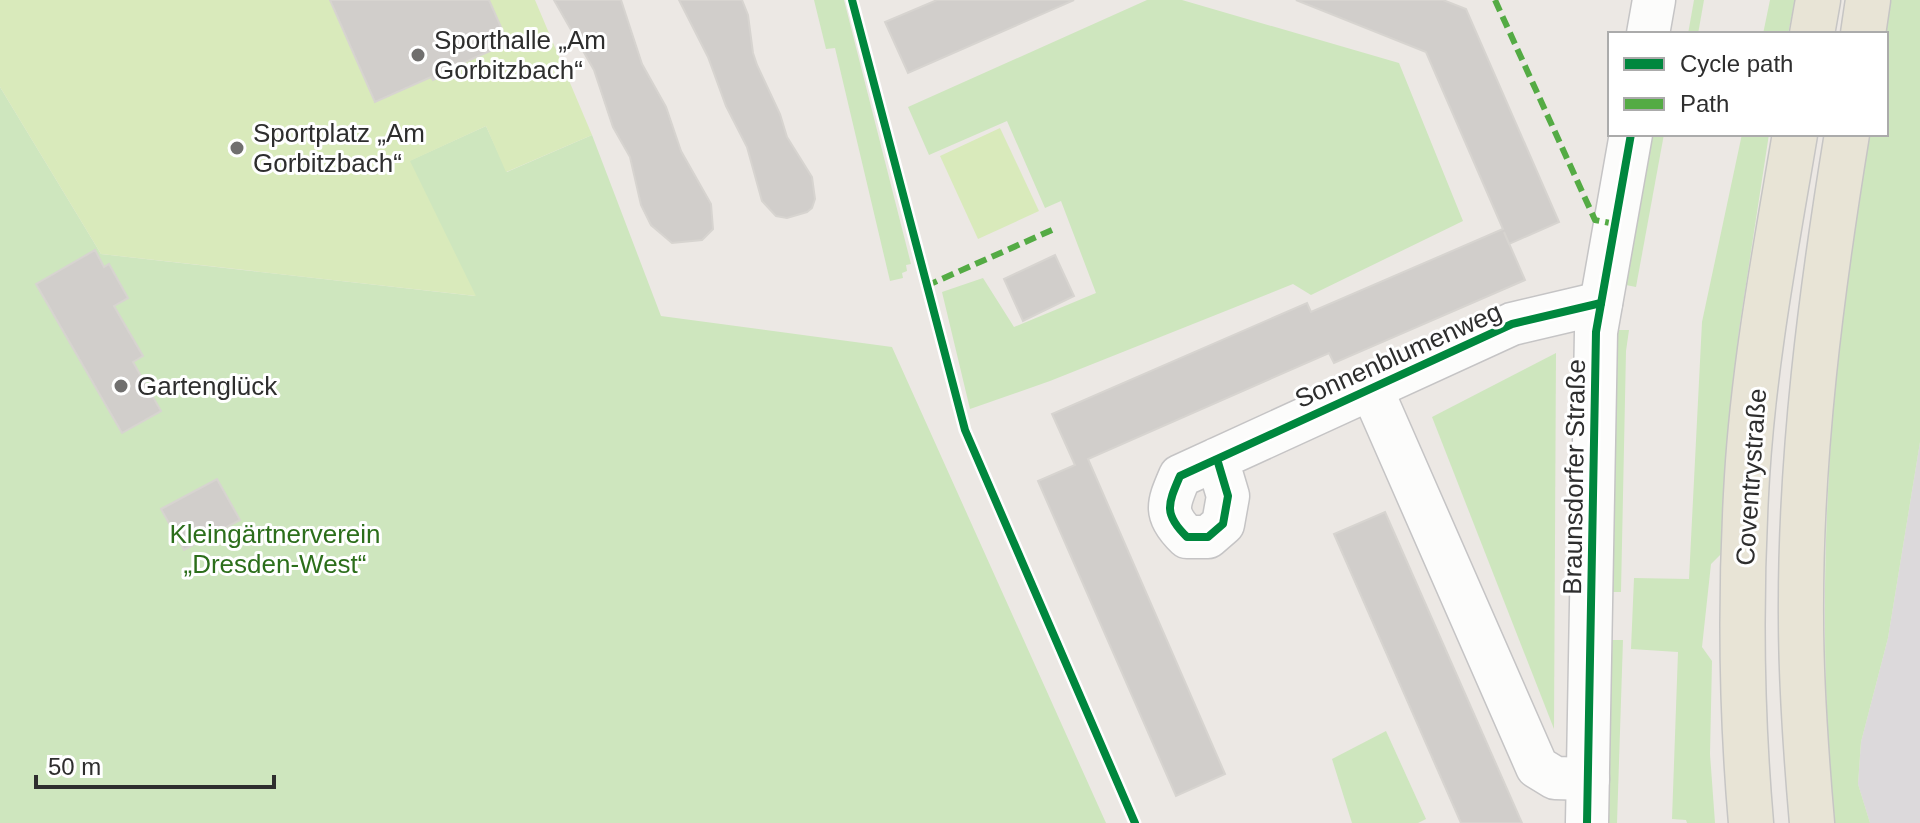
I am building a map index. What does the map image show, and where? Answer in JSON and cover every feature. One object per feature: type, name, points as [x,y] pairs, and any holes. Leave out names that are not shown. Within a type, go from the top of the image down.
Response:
[{"type":"main road","points":[[1812,32],[1818,0]]},
{"type":"main road","points":[[1863,32],[1868,0]]},
{"type":"main road","name":"Coventrystraße","points":[[1751,823],[1741,622],[1747,475],[1761,351],[1795,136]]},
{"type":"main road","name":"Coventrystraße","points":[[1812,823],[1804,740],[1801,615],[1806,476],[1816,351],[1847,136]]},
{"type":"street","points":[[1648,32],[1654,0]]},
{"type":"street","name":"Braunsdorfer Straße","points":[[1587,823],[1596,332],[1631,136]]},
{"type":"street","name":"Sonnenblumenweg","points":[[1217,459],[1512,324],[1601,303]]},
{"type":"street","points":[[1371,388],[1537,767],[1555,778],[1588,779]]},
{"type":"shaded area","points":[[1920,442],[1920,823],[1870,823],[1858,784],[1861,742],[1888,638]]},
{"type":"green space","name":"Sportplatz „Am Gorbitzbach“","points":[[0,0],[535,0],[592,135],[506,172],[486,126],[410,161],[476,296],[101,254],[0,87]]},
{"type":"green space","points":[[814,0],[844,0],[911,264],[906,265],[903,278],[890,281],[835,48],[826,49]]},
{"type":"green space","points":[[1147,0],[1182,0],[1399,63],[1463,221],[1311,295],[1293,284],[1050,381],[970,409],[942,292],[983,278],[1014,327],[1096,293],[1061,201],[1045,208],[1007,121],[929,155],[908,107]]},
{"type":"green space","points":[[1694,0],[1704,0],[1698,32],[1688,32]]},
{"type":"green space","points":[[1770,0],[1795,0],[1788,32],[1763,32]]},
{"type":"green space","points":[[1887,0],[1920,0],[1920,442],[1888,638],[1861,742],[1858,784],[1870,823],[1835,823],[1825,634],[1830,446],[1841,320],[1867,136],[1888,136],[1888,32],[1882,32]]},
{"type":"green space","name":"Kleingärtnerverein „Dresden-West“","points":[[0,87],[101,254],[475,296],[409,161],[486,126],[507,172],[592,135],[661,316],[892,347],[1106,823],[0,823]]},
{"type":"green space","points":[[1000,128],[1039,211],[978,239],[940,156]]},
{"type":"green space","points":[[1647,136],[1664,136],[1636,287],[1621,284]]},
{"type":"green space","points":[[1742,136],[1769,136],[1739,330],[1725,467],[1721,554],[1711,564],[1702,647],[1712,661],[1710,754],[1715,823],[1687,823],[1686,820],[1672,819],[1678,652],[1631,649],[1634,578],[1689,579],[1702,322]]},
{"type":"green space","points":[[1613,330],[1629,330],[1621,592],[1607,592]]},
{"type":"green space","points":[[1556,353],[1554,729],[1432,417]]},
{"type":"green space","points":[[1605,640],[1623,640],[1617,823],[1601,823]]},
{"type":"green space","points":[[1386,731],[1426,819],[1418,823],[1352,823],[1332,759]]},
{"type":"building","name":"Sporthalle „Am Gorbitzbach“","points":[[330,0],[489,0],[508,43],[454,67],[456,70],[433,80],[431,77],[375,102]]},
{"type":"building","points":[[554,0],[621,0],[642,64],[666,107],[681,151],[711,204],[713,229],[702,240],[672,243],[651,225],[641,205],[630,157],[613,127],[594,70]]},
{"type":"building","points":[[679,0],[742,0],[748,15],[757,65],[787,137],[812,177],[815,199],[807,212],[787,218],[776,216],[762,201],[747,147]]},
{"type":"building","points":[[937,0],[1074,0],[908,73],[885,22]]},
{"type":"building","points":[[1296,0],[1443,0],[1466,9],[1559,222],[1509,244],[1525,280],[1334,363],[1329,353],[1088,459],[1225,774],[1176,796],[1038,481],[1075,465],[1052,414],[1307,303],[1311,312],[1503,229],[1426,52]]},
{"type":"building","name":"Gartenglück","points":[[95,250],[104,267],[109,264],[128,298],[114,306],[143,356],[133,362],[161,411],[122,433],[36,284]]},
{"type":"building","points":[[1055,255],[1074,296],[1023,321],[1004,279]]},
{"type":"building","points":[[217,479],[240,520],[184,550],[161,509]]},
{"type":"building","points":[[1385,512],[1522,823],[1461,823],[1334,534]]},
{"type":"marked path","points":[[1495,0],[1595,220],[1615,224]]},
{"type":"marked path","points":[[926,286],[1052,230]]},
{"type":"cycle path","points":[[852,0],[965,430],[1135,823]]},
{"type":"cycle path","points":[[1587,823],[1596,332],[1631,136]]},
{"type":"cycle path","points":[[1217,459],[1228,496],[1223,524],[1208,537],[1187,537],[1174,522],[1170,508],[1180,476],[1512,324],[1601,303]]},
{"type":"place","name":"Sporthalle „Am Gorbitzbach“","points":[[418,55]]},
{"type":"place","name":"Sportplatz „Am Gorbitzbach“","points":[[237,148]]},
{"type":"place","name":"Gartenglück","points":[[121,386]]}]
